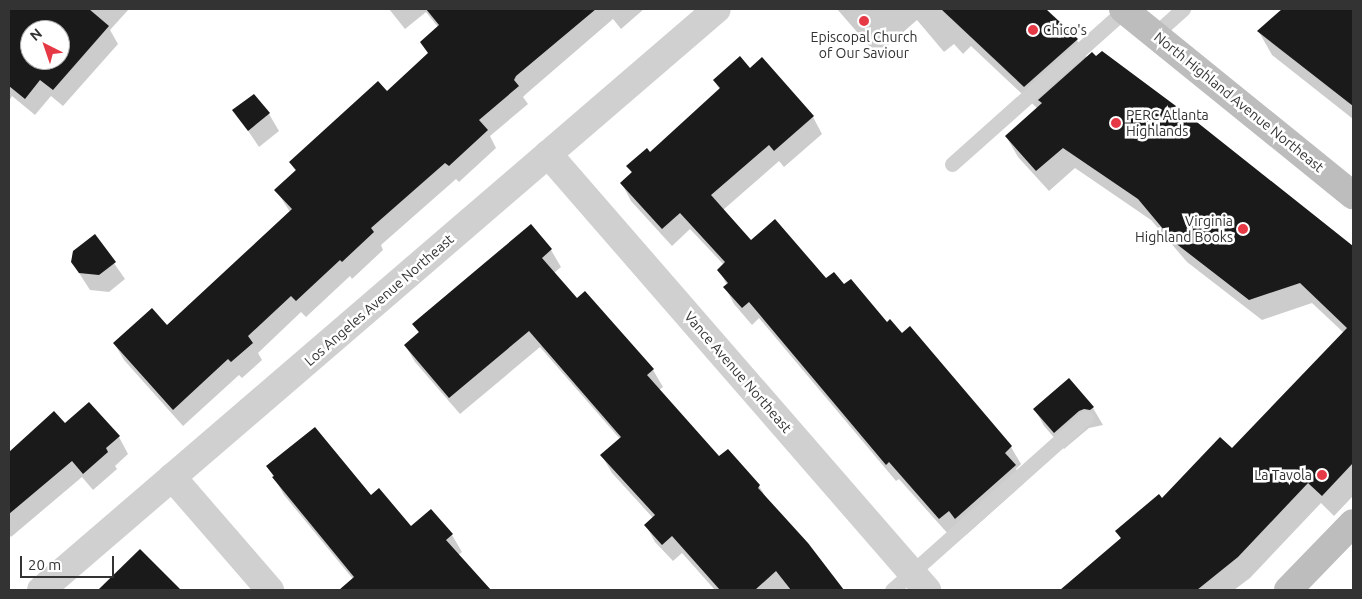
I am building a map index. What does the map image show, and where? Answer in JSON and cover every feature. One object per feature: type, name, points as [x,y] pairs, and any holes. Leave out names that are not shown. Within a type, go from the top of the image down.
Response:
[{"type":"street","name":"Los Angeles Avenue Northeast","points":[[41,590],[717,9]]},
{"type":"street","name":"North Highland Avenue Northeast","points":[[1124,10],[1353,195]]},
{"type":"street","name":"Vance Avenue Northeast","points":[[548,154],[910,584]]},
{"type":"street","points":[[172,477],[270,590]]},
{"type":"street","points":[[1288,590],[1349,536]]},
{"type":"lane","points":[[1155,34],[1184,9]]},
{"type":"lane","points":[[952,164],[1124,10]]},
{"type":"lane","points":[[910,584],[1085,418]]},
{"type":"building","points":[[9,9],[89,9],[109,26],[53,90],[40,80],[25,99],[9,86]]},
{"type":"building","points":[[426,9],[596,9],[516,76],[514,80],[519,86],[479,120],[488,130],[449,166],[445,163],[371,228],[374,232],[342,262],[340,260],[296,301],[291,296],[248,336],[253,343],[231,362],[228,359],[173,410],[113,343],[152,308],[167,325],[292,209],[274,190],[296,170],[289,162],[378,81],[387,91],[428,53],[420,42],[439,25]]},
{"type":"building","points":[[941,9],[1046,9],[1078,39],[1024,87]]},
{"type":"building","points":[[1282,9],[1353,9],[1353,106],[1257,31]]},
{"type":"building","points":[[1102,51],[1188,115],[1353,246],[1353,463],[1322,496],[1308,483],[1238,557],[1197,590],[1060,590],[1121,538],[1115,531],[1159,494],[1162,498],[1220,437],[1232,448],[1347,328],[1300,283],[1249,300],[1174,242],[1138,199],[1063,148],[1036,171],[1005,136],[1042,103],[1038,100],[1092,52],[1096,56]]},
{"type":"building","points":[[740,56],[750,68],[762,57],[814,116],[774,151],[769,145],[711,195],[751,240],[775,219],[826,278],[834,272],[844,284],[851,279],[887,322],[890,319],[902,333],[910,326],[1012,446],[1005,453],[1016,465],[955,519],[949,511],[939,519],[889,462],[886,465],[749,302],[742,308],[723,287],[728,283],[717,270],[725,262],[680,213],[662,229],[620,183],[632,172],[626,166],[647,148],[650,152],[720,88],[713,80]]},
{"type":"building","points":[[254,94],[270,113],[248,131],[232,110]]},
{"type":"building","points":[[531,224],[552,249],[542,258],[577,298],[585,291],[654,369],[647,375],[719,456],[728,449],[760,485],[758,488],[808,543],[844,590],[791,590],[776,571],[755,590],[720,590],[672,536],[662,545],[644,525],[655,515],[600,455],[621,437],[529,331],[449,398],[404,345],[419,332],[412,324]]},
{"type":"building","points":[[95,234],[116,262],[99,275],[79,273],[71,262],[73,251]]},
{"type":"building","points":[[1069,378],[1094,407],[1090,410],[1084,409],[1079,411],[1054,433],[1033,409]]},
{"type":"building","points":[[89,402],[120,436],[106,448],[108,452],[83,474],[72,461],[9,514],[9,452],[54,411],[65,423]]},
{"type":"building","points":[[315,427],[371,495],[379,488],[411,526],[431,509],[453,534],[446,540],[491,590],[339,590],[354,577],[272,477],[274,476],[266,466]]},
{"type":"building","points":[[140,549],[181,590],[98,590]]},
{"type":"place","name":"Episcopal Church of Our Saviour","points":[[864,21]]},
{"type":"place","name":"Chico's","points":[[1033,30]]},
{"type":"place","name":"PERC Atlanta Highlands","points":[[1116,123]]},
{"type":"place","name":"Virginia Highland Books","points":[[1243,229]]},
{"type":"place","name":"La Tavola","points":[[1322,475]]}]
